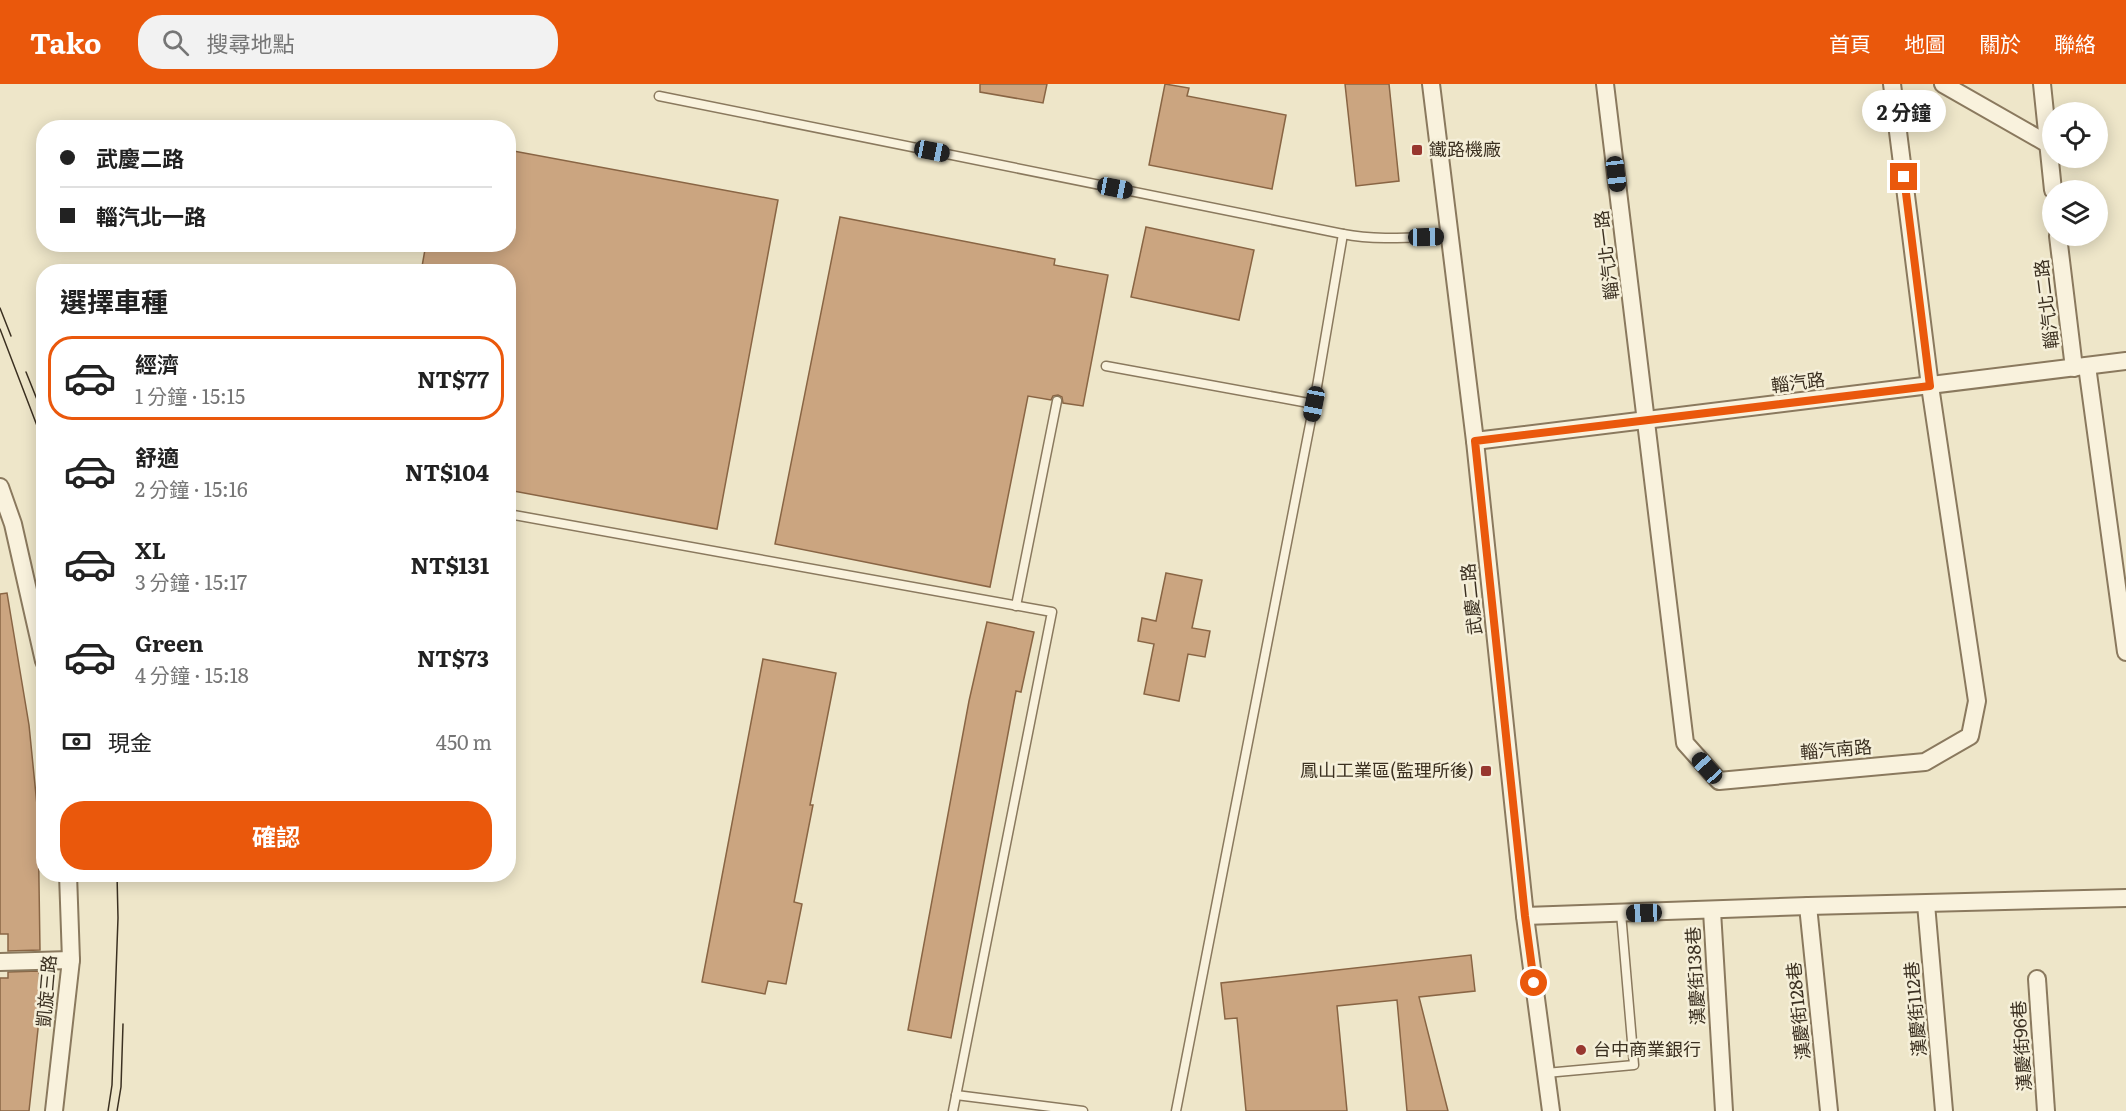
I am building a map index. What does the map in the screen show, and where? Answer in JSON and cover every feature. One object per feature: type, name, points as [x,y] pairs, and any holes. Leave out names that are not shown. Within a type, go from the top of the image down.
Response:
[{"type":"street","name":"武慶二路","points":[[1431,84],[1475,441],[1525,916],[1551,1111]]},
{"type":"street","name":"輜汽北一路","points":[[1605,84],[1647,422]]},
{"type":"street","points":[[1892,84],[1930,386]]},
{"type":"street","points":[[1943,84],[2042,141]]},
{"type":"street","points":[[2042,84],[2044,102]]},
{"type":"street","name":"輜汽北二路","points":[[2060,246],[2126,652]]},
{"type":"street","name":"輜汽路","points":[[1475,441],[1647,422],[2126,361]]},
{"type":"street","name":"輜汽南路","points":[[1647,422],[1685,743],[1719,780],[1925,762],[1970,736],[1977,700],[1930,386]]},
{"type":"street","points":[[0,487],[6,525],[36,632]]},
{"type":"street","name":"凱旋三路","points":[[54,1111],[71,960],[68,882]]},
{"type":"street","points":[[1525,916],[2126,898]]},
{"type":"street","name":"漢慶街112巷","points":[[1926,904],[1944,1111]]},
{"type":"street","name":"漢慶街128巷","points":[[1808,906],[1829,1111]]},
{"type":"street","name":"漢慶街138巷","points":[[1712,910],[1724,1111]]},
{"type":"street","points":[[0,962],[71,960]]},
{"type":"street","name":"漢慶街96巷","points":[[2037,979],[2046,1111]]},
{"type":"lane","points":[[658,96],[1357,237],[1450,236]]},
{"type":"lane","points":[[1176,1111],[1314,404],[1343,234]]},
{"type":"lane","points":[[1106,366],[1314,404]]},
{"type":"lane","points":[[1016,606],[1057,401]]},
{"type":"lane","points":[[516,515],[1052,612],[953,1111]]},
{"type":"lane","points":[[1545,1073],[1634,1065],[1621,913]]},
{"type":"lane","points":[[956,1095],[1083,1111]]},
{"type":"building","points":[[980,84],[1047,84],[1043,103],[980,92]]},
{"type":"building","points":[[1165,84],[1189,88],[1187,96],[1286,115],[1272,189],[1149,165]]},
{"type":"building","points":[[1345,84],[1389,84],[1399,181],[1356,186]]},
{"type":"building","points":[[516,151],[778,200],[717,529],[516,491],[516,264],[422,264],[425,252],[516,252]]},
{"type":"building","points":[[840,217],[1055,259],[1054,265],[1108,275],[1083,406],[1063,403],[1062,397],[1058,395],[1053,396],[1051,400],[1028,396],[990,587],[775,544]]},
{"type":"building","points":[[1146,227],[1254,250],[1239,320],[1131,297]]},
{"type":"building","points":[[1166,573],[1202,580],[1192,628],[1210,631],[1205,657],[1188,654],[1179,701],[1144,694],[1154,644],[1138,641],[1142,618],[1156,621]]},
{"type":"building","points":[[7,593],[29,725],[36,795],[36,882],[39,882],[40,950],[8,951],[8,934],[0,934],[0,594]]},
{"type":"building","points":[[987,622],[1034,632],[1021,692],[1016,691],[951,1038],[908,1030],[969,701]]},
{"type":"building","points":[[763,659],[836,673],[794,902],[802,904],[786,984],[768,981],[765,994],[702,982]]},
{"type":"building","points":[[1471,955],[1475,991],[1419,997],[1448,1111],[1407,1111],[1397,1000],[1337,1006],[1347,1111],[1246,1111],[1237,1018],[1225,1019],[1221,983]]},
{"type":"building","points":[[39,971],[39,1020],[29,1111],[0,1111],[0,978],[8,978],[8,972]]},
{"type":"tram line","points":[[0,308],[11,336]]},
{"type":"tram line","points":[[0,329],[36,423]]},
{"type":"tram line","points":[[26,372],[36,397]]},
{"type":"tram line","points":[[108,1111],[112,1085],[117,882]]},
{"type":"tram line","points":[[117,1111],[121,1087],[123,1024]]},
{"type":"place","name":"鐵路機廠","points":[[1417,150]]},
{"type":"place","name":"鳳山工業區(監理所後)","points":[[1486,771]]},
{"type":"place","name":"台中商業銀行","points":[[1581,1050]]},
{"type":"route","points":[[1534,983],[1475,441],[1930,386],[1904,177]]}]
